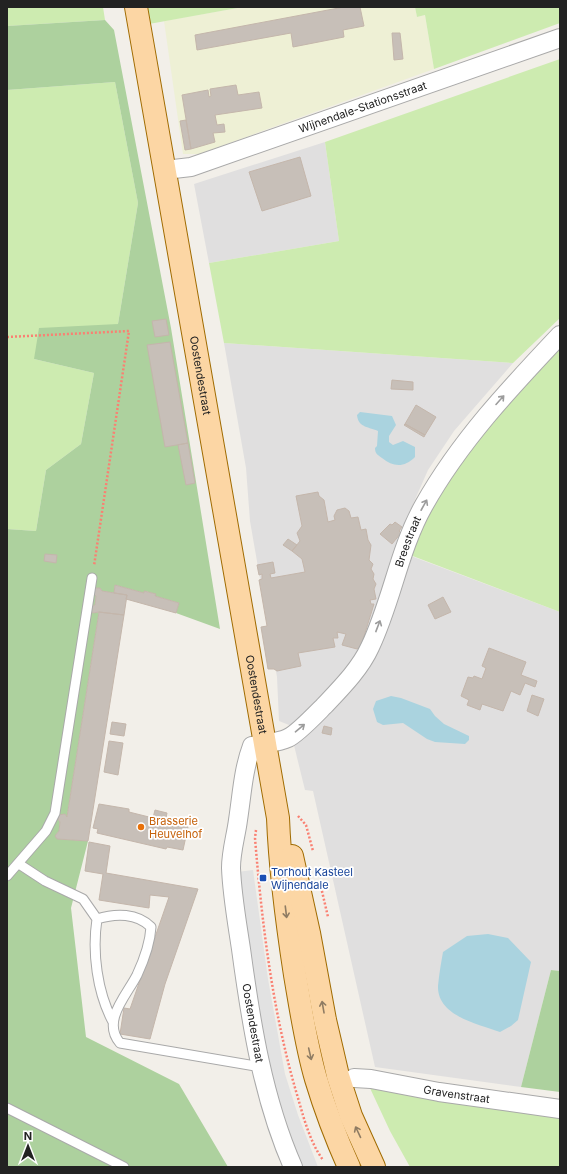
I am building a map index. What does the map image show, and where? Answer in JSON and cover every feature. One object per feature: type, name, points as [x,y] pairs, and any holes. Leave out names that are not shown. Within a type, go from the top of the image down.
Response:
[{"type":"main road","name":"Oostendestraat","points":[[136,7],[278,818],[279,857],[303,1023],[316,1078],[333,1131],[349,1167]]},
{"type":"main road","name":"Oostendestraat","points":[[278,818],[292,855],[338,1076],[351,1116],[374,1167]]},
{"type":"street","name":"Wijnendale-Stationsstraat","points":[[165,170],[191,167],[560,38]]},
{"type":"street","name":"Breestraat","points":[[265,743],[288,738],[314,716],[359,666],[373,640],[412,529],[436,483],[464,442],[560,335]]},
{"type":"street","name":"Oostendestraat","points":[[265,743],[252,746],[245,765],[238,823],[233,843],[231,868],[244,972],[261,1067],[271,1108],[293,1167]]},
{"type":"street","name":"Gravenstraat","points":[[354,1078],[370,1079],[439,1092],[560,1109]]},
{"type":"lane","points":[[7,876],[46,832],[55,813],[92,578]]},
{"type":"lane","points":[[19,864],[45,881],[82,899],[97,919],[98,983],[105,1006],[113,1022],[114,1036],[120,1043],[261,1067]]},
{"type":"lane","points":[[97,919],[113,914],[143,920],[151,927],[150,942],[137,975],[121,1001],[113,1022]]},
{"type":"lane","points":[[7,1108],[124,1167]]},
{"type":"path","points":[[7,337],[129,331],[92,578]]},
{"type":"shaded area","points":[[325,142],[339,241],[209,263],[194,184]]},
{"type":"shaded area","points":[[224,343],[513,363],[454,431],[428,470],[395,550],[560,612],[560,971],[551,970],[521,1087],[375,1067],[313,791],[305,790],[289,725],[279,721],[277,677],[250,521],[246,468]]},
{"type":"shaded area","points":[[253,870],[268,979],[285,1074],[298,1115],[318,1167],[301,1167],[268,1066],[237,872]]},
{"type":"green space","points":[[7,7],[103,7],[105,20],[7,26]]},
{"type":"green space","points":[[147,7],[243,7],[149,24]]},
{"type":"green space","points":[[243,7],[415,7],[417,17],[425,15],[434,69],[199,154],[183,154],[164,21]]},
{"type":"green space","points":[[415,7],[560,7],[560,23],[434,69],[425,15],[417,17]]},
{"type":"green space","points":[[105,20],[114,30],[171,328],[220,629],[176,613],[179,603],[155,596],[155,594],[145,591],[144,593],[115,585],[114,593],[102,591],[100,588],[94,590],[93,593],[96,596],[95,605],[91,607],[90,611],[93,613],[99,612],[67,817],[65,814],[58,815],[60,822],[59,831],[55,836],[60,839],[88,841],[71,908],[86,1037],[179,1084],[228,1167],[7,1167],[7,529],[36,531],[46,470],[81,444],[94,373],[34,359],[39,328],[118,324],[138,203],[115,82],[7,90],[7,26]]},
{"type":"green space","points":[[560,59],[560,318],[513,363],[224,343],[209,263],[339,241],[325,142]]},
{"type":"green space","points":[[115,82],[138,203],[118,324],[34,359],[94,373],[81,444],[46,470],[36,531],[7,529],[7,90]]},
{"type":"green space","points":[[560,349],[560,612],[410,555],[423,521],[471,444]]},
{"type":"green space","points":[[551,970],[560,971],[560,1092],[521,1087]]},
{"type":"green space","points":[[369,1086],[560,1116],[560,1167],[410,1167],[390,1131]]},
{"type":"water","points":[[360,412],[392,416],[396,425],[389,436],[389,442],[393,445],[403,441],[415,447],[415,457],[403,465],[394,465],[378,455],[375,448],[377,446],[378,431],[362,425],[357,415]]},
{"type":"water","points":[[391,696],[401,698],[430,709],[444,724],[469,736],[469,740],[465,744],[435,742],[427,739],[403,723],[383,725],[377,722],[373,709],[376,701]]},
{"type":"water","points":[[488,934],[508,938],[531,962],[518,1020],[500,1032],[470,1022],[451,1012],[444,1005],[439,996],[438,986],[443,952],[467,936]]},
{"type":"building","points":[[344,7],[360,7],[364,26],[343,30],[344,37],[293,47],[291,33],[197,50],[195,35]]},
{"type":"building","points":[[392,33],[400,33],[403,59],[394,60]]},
{"type":"building","points":[[236,85],[238,95],[259,92],[262,108],[215,115],[217,125],[224,124],[225,132],[213,133],[215,142],[191,149],[182,95],[208,90],[209,97],[211,96],[210,89]]},
{"type":"building","points":[[186,120],[191,149],[185,150],[180,121]]},
{"type":"building","points":[[300,157],[311,196],[262,211],[249,172]]},
{"type":"building","points":[[166,319],[169,335],[155,337],[152,321]]},
{"type":"building","points":[[170,342],[188,443],[165,447],[147,345]]},
{"type":"building","points":[[392,380],[413,382],[413,390],[391,389]]},
{"type":"building","points":[[416,405],[436,417],[425,435],[405,424]]},
{"type":"building","points":[[405,424],[425,435],[424,437],[404,425]]},
{"type":"building","points":[[188,443],[195,483],[186,485],[178,445]]},
{"type":"building","points":[[318,492],[319,496],[324,500],[328,522],[335,520],[334,516],[337,510],[345,508],[349,511],[351,518],[358,517],[361,530],[366,529],[368,540],[371,545],[369,560],[373,564],[371,569],[374,574],[373,579],[376,584],[374,589],[376,599],[370,600],[371,604],[374,604],[361,646],[357,649],[342,645],[346,634],[337,632],[338,638],[333,638],[335,647],[298,653],[301,666],[277,671],[274,669],[268,669],[261,627],[267,626],[259,580],[262,579],[262,574],[259,575],[257,565],[273,562],[275,573],[270,574],[271,578],[305,572],[302,559],[292,551],[300,541],[297,533],[302,526],[296,496]]},
{"type":"building","points":[[395,522],[402,527],[399,531],[401,533],[392,544],[380,534],[390,524],[392,525]]},
{"type":"building","points":[[288,539],[297,545],[292,551],[283,545]]},
{"type":"building","points":[[45,554],[57,555],[56,563],[44,561]]},
{"type":"building","points":[[115,585],[144,593],[144,591],[156,594],[155,596],[179,603],[176,613],[126,599],[127,595],[114,593]]},
{"type":"building","points":[[96,588],[100,588],[102,591],[127,595],[124,615],[99,612],[93,613],[90,611],[91,607],[95,605],[96,596],[93,593]]},
{"type":"building","points":[[443,597],[451,612],[435,619],[428,605]]},
{"type":"building","points":[[99,612],[124,615],[88,841],[57,839],[55,836],[59,831],[60,822],[58,815],[65,814],[67,817]]},
{"type":"building","points":[[489,648],[526,662],[521,675],[537,681],[535,687],[525,683],[520,695],[511,691],[503,711],[482,704],[480,710],[467,705],[469,700],[461,696],[468,677],[473,678],[474,676],[482,679],[486,668],[482,666]]},
{"type":"building","points":[[532,695],[544,699],[538,716],[527,711]]},
{"type":"building","points":[[112,722],[126,724],[124,736],[110,734]]},
{"type":"building","points":[[324,726],[332,728],[331,735],[322,733]]},
{"type":"building","points":[[109,741],[123,743],[118,775],[104,772]]},
{"type":"building","points":[[99,804],[129,809],[129,812],[153,818],[155,810],[167,813],[165,822],[188,827],[183,850],[167,847],[166,849],[97,833],[98,829],[93,828]]},
{"type":"building","points":[[89,842],[110,846],[106,873],[198,889],[165,984],[150,1039],[120,1034],[124,1008],[130,1009],[169,897],[150,895],[149,908],[99,900],[103,874],[85,871]]},
{"type":"place","name":"Brasserie Heuvelhof","points":[[141,827]]},
{"type":"place","name":"Torhout Kasteel Wijnendale","points":[[263,878]]}]
